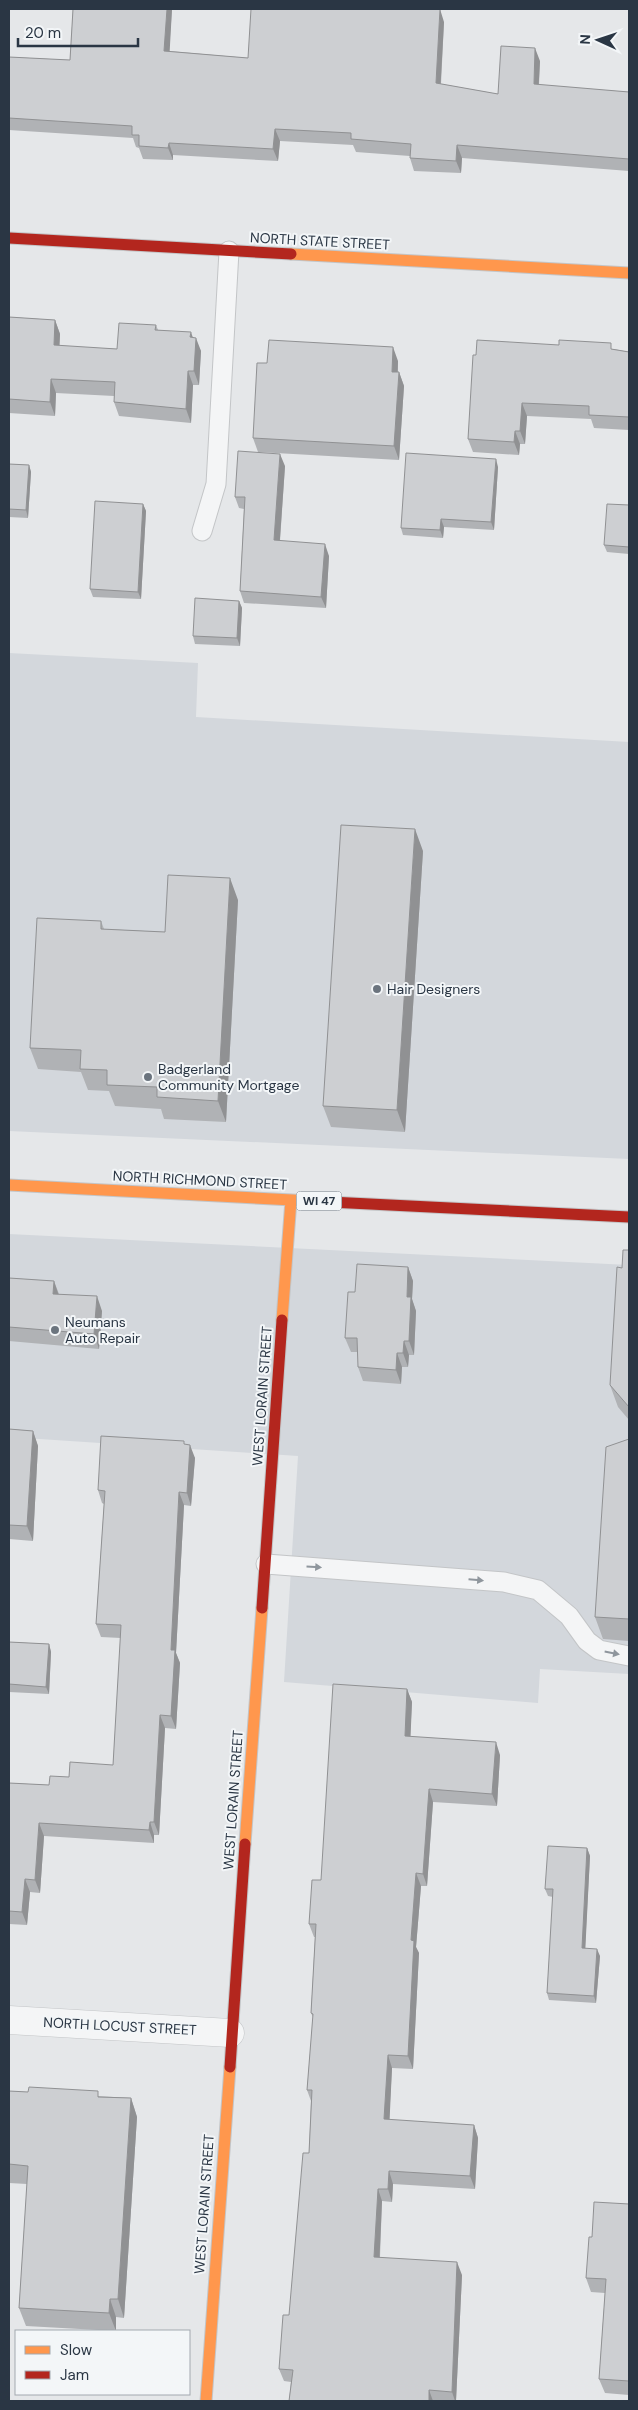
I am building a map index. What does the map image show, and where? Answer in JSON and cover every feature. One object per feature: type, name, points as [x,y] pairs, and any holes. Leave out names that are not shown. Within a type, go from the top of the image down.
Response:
[{"type":"street","name":"NORTH STATE STREET","points":[[9,238],[629,273]]},
{"type":"street","name":"NORTH RICHMOND STREET","points":[[9,1185],[629,1217]]},
{"type":"street","name":"WEST LORAIN STREET","points":[[206,2401],[230,2033],[266,1564],[291,1200]]},
{"type":"street","name":"NORTH LOCUST STREET","points":[[9,2020],[230,2033]]},
{"type":"lane","points":[[202,531],[216,484],[229,251]]},
{"type":"lane","points":[[266,1564],[504,1582],[538,1590],[570,1616],[587,1641],[599,1650],[629,1656]]},
{"type":"shaded area","points":[[9,653],[198,663],[196,717],[629,742],[629,1159],[9,1131]]},
{"type":"shaded area","points":[[9,1234],[629,1265],[629,1674],[540,1669],[538,1703],[284,1682],[298,1456],[9,1437]]},
{"type":"building","points":[[73,9],[167,9],[164,51],[248,58],[251,9],[440,9],[436,83],[498,94],[501,46],[535,48],[534,84],[629,92],[629,159],[457,145],[456,161],[410,158],[411,144],[351,139],[351,133],[275,129],[273,149],[169,143],[168,148],[139,146],[139,135],[132,135],[132,126],[9,118],[9,57],[70,60]]},
{"type":"building","points":[[9,317],[55,320],[54,345],[117,349],[119,323],[156,325],[155,330],[191,332],[190,337],[196,338],[194,371],[188,371],[186,409],[114,402],[115,382],[51,379],[50,402],[9,399]]},
{"type":"building","points":[[269,340],[393,347],[392,372],[399,372],[394,446],[253,438],[257,363],[267,363]]},
{"type":"building","points":[[477,340],[559,345],[559,340],[611,343],[611,349],[629,352],[629,417],[589,415],[589,406],[522,403],[520,431],[515,431],[514,442],[468,439],[473,355],[476,355]]},
{"type":"building","points":[[238,451],[280,454],[274,540],[325,544],[321,597],[240,591],[245,497],[235,497]]},
{"type":"building","points":[[406,453],[496,459],[491,522],[441,519],[440,530],[401,528]]},
{"type":"building","points":[[9,464],[29,465],[26,510],[9,509]]},
{"type":"building","points":[[95,501],[143,504],[138,592],[90,589]]},
{"type":"building","points":[[607,504],[629,505],[629,547],[604,545]]},
{"type":"building","points":[[195,598],[239,601],[237,638],[193,636]]},
{"type":"building","name":"Hair Designers","points":[[341,825],[415,829],[397,1110],[323,1106]]},
{"type":"building","points":[[168,875],[230,878],[218,1101],[157,1097],[157,1087],[107,1085],[107,1070],[80,1069],[81,1050],[30,1048],[37,918],[101,921],[101,929],[165,932]]},
{"type":"building","points":[[623,1250],[629,1250],[629,1407],[610,1385],[617,1267],[622,1268]]},
{"type":"building","points":[[357,1264],[408,1267],[407,1297],[411,1297],[409,1341],[404,1341],[403,1353],[397,1353],[396,1370],[358,1367],[357,1338],[345,1338],[348,1292],[355,1292]]},
{"type":"building","name":"Neumans Auto Repair","points":[[9,1278],[54,1281],[53,1294],[97,1296],[94,1334],[9,1327]]},
{"type":"building","points":[[9,1429],[33,1431],[27,1526],[9,1525]]},
{"type":"building","points":[[101,1436],[184,1441],[184,1444],[190,1445],[187,1493],[179,1492],[171,1650],[175,1650],[171,1716],[160,1715],[154,1822],[150,1822],[149,1830],[39,1823],[35,1880],[25,1879],[22,1912],[9,1911],[9,1783],[49,1785],[50,1776],[69,1777],[70,1762],[113,1765],[121,1625],[96,1624],[105,1491],[98,1490]]},
{"type":"building","points":[[629,1439],[629,1619],[595,1617],[606,1447]]},
{"type":"building","points":[[9,1642],[49,1644],[46,1687],[9,1684]]},
{"type":"building","points":[[333,1684],[407,1689],[405,1736],[496,1742],[492,1794],[429,1789],[423,1874],[416,1873],[411,1940],[414,1941],[408,2056],[388,2055],[384,2119],[474,2125],[470,2176],[389,2171],[388,2189],[378,2189],[374,2257],[457,2262],[452,2392],[429,2390],[429,2401],[289,2401],[293,2370],[279,2369],[283,2315],[289,2315],[303,2153],[309,2153],[312,2090],[307,2090],[313,2014],[311,2013],[316,1924],[309,1924],[312,1880],[321,1880]]},
{"type":"building","points":[[548,1846],[587,1848],[582,1948],[597,1949],[594,1996],[547,1993],[553,1889],[545,1889]]},
{"type":"building","points":[[29,2087],[98,2091],[98,2097],[131,2098],[118,2299],[110,2299],[109,2313],[19,2308],[28,2166],[9,2164],[9,2091],[28,2092]]},
{"type":"building","points":[[594,2202],[629,2204],[629,2381],[599,2379],[606,2279],[586,2278],[589,2237],[592,2237]]},
{"type":"traffic: slow","points":[[291,254],[629,273]]},
{"type":"traffic: slow","points":[[9,1185],[330,1202]]},
{"type":"traffic: slow","points":[[282,1320],[291,1200]]},
{"type":"traffic: slow","points":[[245,1844],[262,1608]]},
{"type":"traffic: slow","points":[[206,2401],[230,2067]]},
{"type":"traffic: jam","points":[[9,238],[291,254]]},
{"type":"traffic: jam","points":[[330,1202],[629,1217]]},
{"type":"traffic: jam","points":[[262,1608],[282,1320]]},
{"type":"traffic: jam","points":[[230,2067],[245,1844]]},
{"type":"place","name":"Hair Designers","points":[[377,989]]},
{"type":"place","name":"Badgerland Community Mortgage","points":[[148,1077]]},
{"type":"place","name":"Neumans Auto Repair","points":[[55,1330]]}]
